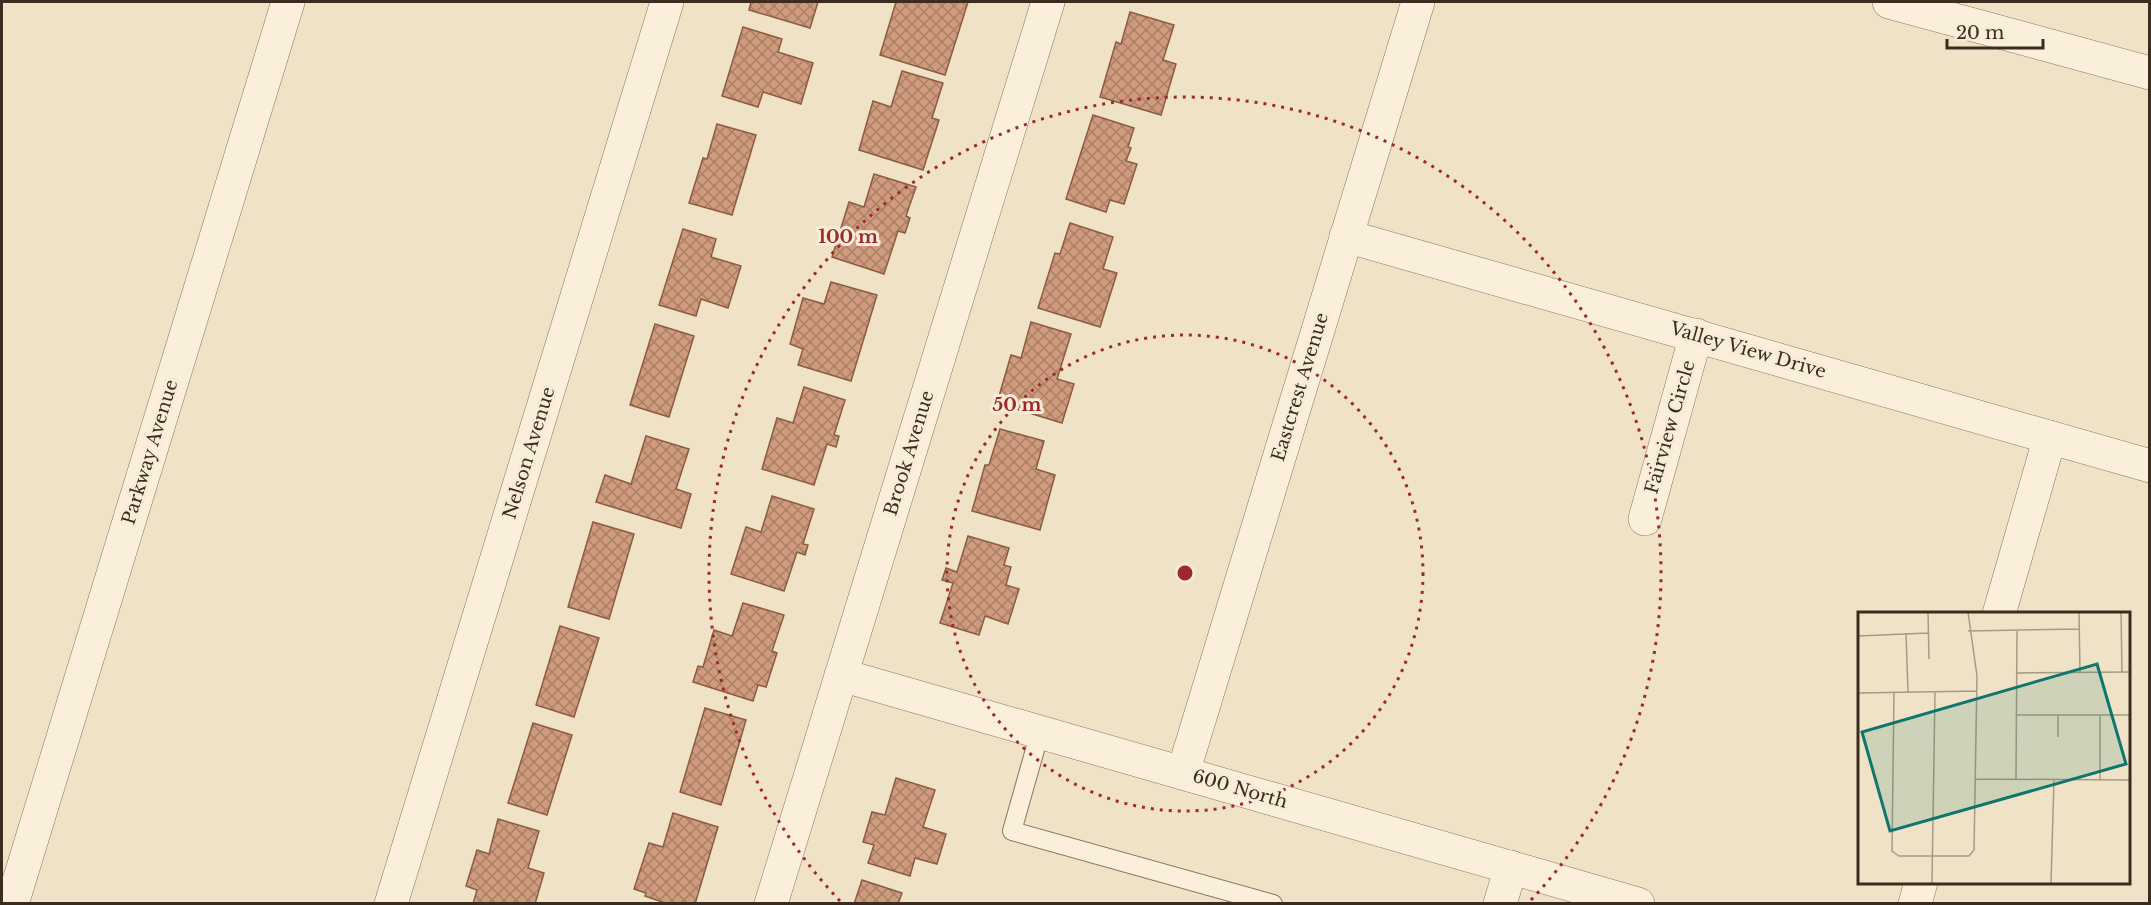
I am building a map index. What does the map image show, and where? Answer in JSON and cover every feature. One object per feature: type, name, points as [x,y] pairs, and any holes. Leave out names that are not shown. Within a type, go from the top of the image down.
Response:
[{"type":"street","name":"Parkway Avenue","points":[[12,903],[288,2]]},
{"type":"street","name":"Nelson Avenue","points":[[391,903],[667,2]]},
{"type":"street","name":"Brook Avenue","points":[[771,903],[1048,2]]},
{"type":"street","name":"Eastcrest Avenue","points":[[1183,773],[1418,2]]},
{"type":"street","points":[[1889,2],[1984,14],[2150,73]]},
{"type":"street","name":"Valley View Drive","points":[[1346,236],[2150,466]]},
{"type":"street","name":"Fairview Circle","points":[[1645,519],[1696,336]]},
{"type":"street","points":[[2000,612],[2050,437]]},
{"type":"street","name":"600 North","points":[[841,675],[1638,903]]},
{"type":"street","points":[[1500,903],[1511,867]]},
{"type":"street","points":[[1915,903],[1920,884]]},
{"type":"lane","points":[[1040,732],[1012,831],[1273,903]]},
{"type":"building","points":[[751,2],[818,2],[810,28],[749,10]]},
{"type":"building","points":[[896,2],[968,2],[945,75],[880,55]]},
{"type":"building","points":[[1130,12],[1174,25],[1163,60],[1176,64],[1161,115],[1100,97],[1116,42],[1121,44]]},
{"type":"building","points":[[743,27],[782,39],[778,52],[813,63],[801,104],[763,92],[758,107],[722,96]]},
{"type":"building","points":[[902,71],[943,83],[932,118],[939,120],[923,170],[859,150],[873,101],[891,107]]},
{"type":"building","points":[[1093,115],[1134,128],[1126,161],[1137,164],[1124,204],[1110,200],[1106,212],[1066,199]]},
{"type":"building","points":[[717,124],[756,135],[732,215],[689,203],[703,158],[707,159]]},
{"type":"building","points":[[874,174],[916,187],[906,216],[910,218],[905,233],[898,231],[884,274],[832,257],[849,202],[864,207]]},
{"type":"building","points":[[1070,223],[1113,237],[1103,269],[1117,273],[1100,327],[1038,308],[1055,253],[1060,254]]},
{"type":"building","points":[[683,229],[716,239],[711,257],[741,266],[728,308],[701,299],[696,316],[659,305]]},
{"type":"building","points":[[831,282],[877,295],[851,381],[798,365],[803,349],[790,344],[803,298],[824,304]]},
{"type":"building","points":[[1031,322],[1071,334],[1057,379],[1074,384],[1062,423],[997,403],[1011,355],[1021,358]]},
{"type":"building","points":[[655,324],[694,336],[669,417],[630,405]]},
{"type":"building","points":[[804,387],[845,400],[834,435],[839,436],[836,447],[827,444],[814,485],[762,469],[777,418],[793,423]]},
{"type":"building","points":[[1000,429],[1044,441],[1036,469],[1055,475],[1040,530],[972,511],[985,465],[989,465]]},
{"type":"building","points":[[646,436],[689,449],[676,489],[691,494],[681,528],[596,502],[605,475],[631,484]]},
{"type":"building","points":[[772,496],[814,509],[803,544],[808,545],[805,555],[797,552],[784,591],[731,574],[746,527],[761,532]]},
{"type":"building","points":[[593,522],[634,534],[609,619],[568,607]]},
{"type":"building","points":[[968,536],[1009,548],[1004,565],[1011,567],[1006,585],[1019,589],[1008,624],[985,616],[979,635],[940,623],[953,583],[942,580],[946,568],[957,572]]},
{"type":"building","points":[[743,603],[784,615],[772,651],[777,653],[766,687],[758,685],[753,701],[693,682],[698,666],[703,667],[714,630],[732,636]]},
{"type":"building","points":[[560,626],[599,638],[574,717],[536,705]]},
{"type":"building","points":[[705,708],[746,720],[721,805],[680,792]]},
{"type":"building","points":[[533,723],[572,735],[547,815],[508,803]]},
{"type":"building","points":[[896,778],[935,790],[923,827],[946,834],[937,864],[915,858],[910,876],[868,863],[874,845],[863,842],[872,812],[885,815]]},
{"type":"building","points":[[673,813],[718,827],[695,904],[668,904],[645,896],[646,893],[634,889],[649,843],[663,847]]},
{"type":"building","points":[[498,819],[539,831],[528,868],[544,873],[535,904],[473,904],[477,890],[466,886],[477,850],[489,854]]},
{"type":"building","points":[[862,880],[902,893],[898,904],[854,904]]}]
